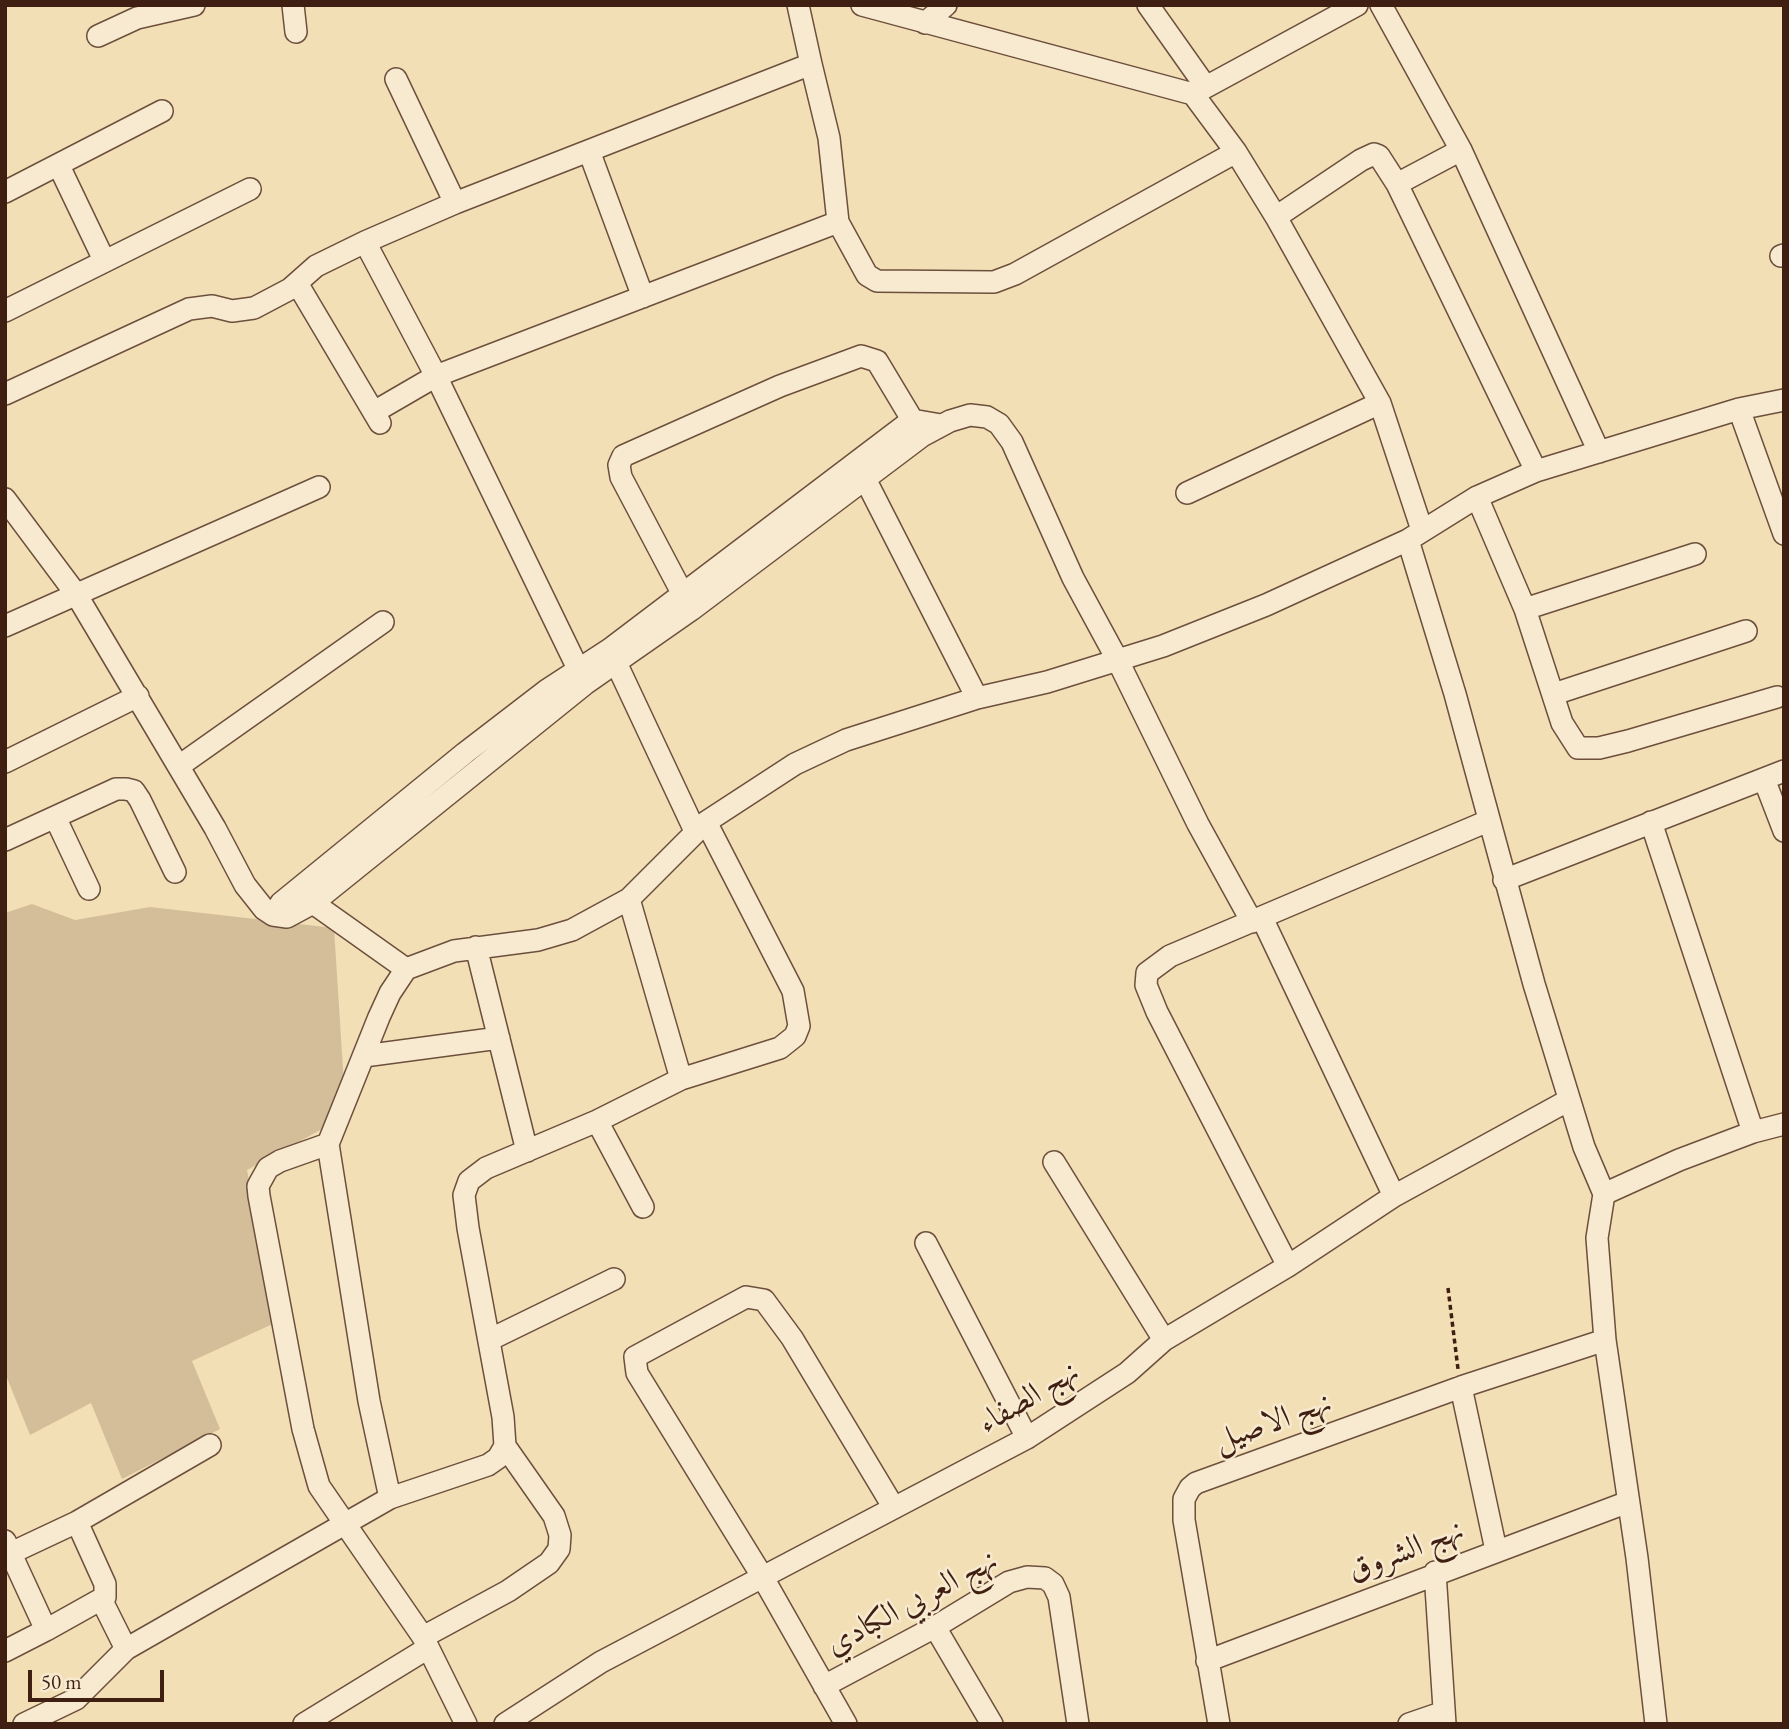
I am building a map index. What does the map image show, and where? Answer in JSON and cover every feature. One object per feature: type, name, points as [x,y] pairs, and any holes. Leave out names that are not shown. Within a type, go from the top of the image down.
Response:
[{"type":"street","points":[[98,36],[133,12],[194,5]]},
{"type":"street","points":[[293,5],[296,32]]},
{"type":"street","points":[[798,5],[829,138],[838,222],[862,266],[877,281],[994,282],[1015,274],[1236,152]]},
{"type":"street","points":[[862,5],[1200,91],[1357,5]]},
{"type":"street","points":[[925,23],[946,5]]},
{"type":"street","points":[[1148,5],[1276,217],[1380,403],[1504,880],[1569,1100],[1604,1194],[1597,1238],[1605,1340],[1656,1724]]},
{"type":"street","points":[[1381,5],[1461,150],[1599,452]]},
{"type":"street","points":[[5,394],[189,309],[212,306],[232,311],[254,308],[297,284],[316,265],[365,242],[455,203],[811,64]]},
{"type":"street","points":[[396,79],[455,203]]},
{"type":"street","points":[[5,192],[162,111]]},
{"type":"street","points":[[1397,184],[1461,150]]},
{"type":"street","points":[[589,151],[643,298]]},
{"type":"street","points":[[1276,217],[1368,155],[1374,154],[1383,160],[1536,471]]},
{"type":"street","points":[[59,166],[103,260]]},
{"type":"street","points":[[5,311],[250,189]]},
{"type":"street","points":[[297,284],[377,418],[436,376],[838,222]]},
{"type":"street","points":[[365,242],[436,376],[581,676]]},
{"type":"street","points":[[687,602],[621,477],[618,465],[623,456],[780,386],[861,356],[877,360],[917,428]]},
{"type":"street","points":[[390,1498],[364,1376],[328,1143],[390,993],[406,969],[454,951],[538,940],[572,930],[629,899],[701,826],[796,764],[846,740],[976,698],[1118,661],[1266,605],[1415,535],[1478,497],[1536,471],[1739,409],[1784,400]]},
{"type":"street","points":[[1187,494],[1380,403]]},
{"type":"street","points":[[1739,409],[1784,534]]},
{"type":"street","points":[[273,915],[281,903],[465,753],[613,656],[917,428],[942,425],[971,415],[987,417],[999,424],[1012,442],[1073,578],[1118,661],[1198,824],[1257,920],[1394,1196]]},
{"type":"street","points":[[862,471],[976,698]]},
{"type":"street","points":[[5,626],[320,487]]},
{"type":"street","points":[[1478,497],[1524,609],[1568,736],[1578,748],[1628,741],[1777,697]]},
{"type":"street","points":[[5,499],[76,594],[179,766],[245,885],[264,909],[273,915],[287,916],[313,903],[581,676]]},
{"type":"street","points":[[1524,609],[1695,554]]},
{"type":"street","points":[[179,766],[383,622]]},
{"type":"street","points":[[1555,694],[1746,631]]},
{"type":"street","points":[[304,1724],[549,1563],[559,1549],[560,1535],[554,1517],[505,1446],[464,1195],[469,1181],[486,1168],[597,1121],[681,1079],[780,1048],[795,1036],[799,1026],[793,990],[701,826],[613,656]]},
{"type":"street","points":[[5,762],[138,696]]},
{"type":"street","points":[[1504,880],[1774,775],[1784,831]]},
{"type":"street","points":[[5,841],[116,789],[134,792],[175,872]]},
{"type":"street","points":[[55,817],[89,889]]},
{"type":"street","points":[[1288,1266],[1157,1012],[1146,980],[1150,968],[1170,956],[1488,821]]},
{"type":"street","points":[[1651,821],[1753,1132]]},
{"type":"street","points":[[629,899],[681,1079]]},
{"type":"street","points":[[313,903],[406,969]]},
{"type":"street","points":[[476,947],[527,1151]]},
{"type":"street","points":[[364,1056],[499,1038]]},
{"type":"street","name":"نهج الصفاء","points":[[505,1724],[601,1662],[1027,1438],[1081,1406],[1127,1373],[1164,1340],[1288,1266],[1394,1196],[1569,1100]]},
{"type":"street","points":[[597,1121],[643,1207]]},
{"type":"street","points":[[1604,1194],[1753,1132],[1784,1124]]},
{"type":"street","points":[[328,1143],[268,1168],[258,1186],[311,1461],[319,1486],[425,1643],[466,1724]]},
{"type":"street","points":[[1054,1162],[1164,1340]]},
{"type":"street","points":[[926,1243],[1027,1438]]},
{"type":"street","points":[[489,1340],[614,1279]]},
{"type":"street","points":[[846,1724],[762,1576],[633,1363],[641,1352],[746,1297],[756,1297],[771,1307],[894,1508]]},
{"type":"street","name":"نهج الاصيل","points":[[1219,1724],[1184,1520],[1184,1499],[1190,1488],[1196,1483],[1461,1387],[1605,1340]]},
{"type":"street","points":[[1461,1387],[1496,1550]]},
{"type":"street","points":[[46,1630],[8,1547],[77,1522],[209,1445]]},
{"type":"street","points":[[24,1724],[76,1699],[126,1649],[390,1498],[443,1477],[488,1465],[498,1458],[505,1446]]},
{"type":"street","name":"نهج الشروق","points":[[1207,1661],[1435,1572],[1628,1502]]},
{"type":"street","points":[[77,1522],[106,1584],[102,1601],[126,1649]]},
{"type":"street","points":[[1409,1724],[1445,1718],[1435,1572]]},
{"type":"street","name":"نهج العربي الكبادي","points":[[824,1686],[935,1627],[1009,1582],[1027,1577],[1045,1578],[1053,1584],[1059,1597],[1079,1724]]},
{"type":"street","points":[[5,1651],[102,1601]]},
{"type":"street","points":[[935,1627],[992,1724]]},
{"type":"path","points":[[1448,1288],[1461,1387]]},
{"type":"shaded area","points":[[32,904],[75,920],[150,907],[334,928],[346,1116],[247,1170],[277,1322],[192,1361],[220,1429],[122,1479],[91,1403],[30,1435],[5,1373],[5,913]]}]
